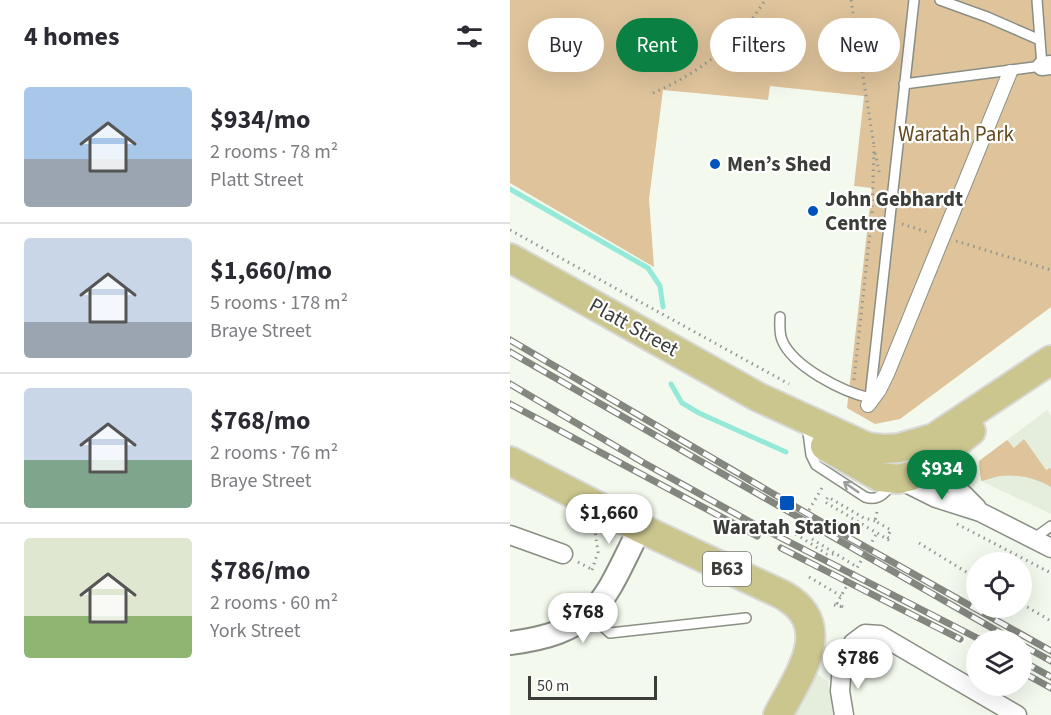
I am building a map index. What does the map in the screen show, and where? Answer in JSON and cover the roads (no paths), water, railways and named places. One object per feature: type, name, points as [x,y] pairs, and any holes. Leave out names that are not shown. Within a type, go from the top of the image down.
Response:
[{"type":"main road","name":"Platt Street","points":[[510,258],[850,447]]},
{"type":"main road","points":[[850,447],[899,448],[923,442],[940,434],[1051,360]]},
{"type":"main road","points":[[850,447],[880,477],[898,479],[911,476],[932,463],[1051,371]]},
{"type":"main road","name":"Platt Street","points":[[758,397],[808,433],[850,447]]},
{"type":"main road","points":[[850,447],[890,460],[921,459],[932,463]]},
{"type":"main road","name":"B63","points":[[510,461],[640,528],[783,596],[798,606],[807,619],[811,633],[810,648],[778,715]]},
{"type":"street","points":[[868,405],[887,374],[1010,72]]},
{"type":"street","points":[[932,463],[980,512]]},
{"type":"street","points":[[898,479],[936,498],[980,512],[1051,548]]},
{"type":"street","points":[[510,643],[534,640],[554,634],[573,626],[589,614],[601,601],[614,580],[640,528]]},
{"type":"street","points":[[510,535],[563,554]]},
{"type":"street","points":[[844,715],[840,691],[842,666],[853,643],[865,634],[880,635],[1017,715]]},
{"type":"lane","points":[[780,317],[780,334],[789,352],[821,377],[852,394],[870,398],[914,0]]},
{"type":"lane","points":[[940,0],[1040,39]]},
{"type":"lane","points":[[904,84],[1046,66],[1040,39],[1037,0]]},
{"type":"lane","points":[[808,433],[811,455],[816,465],[865,497],[872,500],[880,497],[898,479]]},
{"type":"lane","points":[[1033,539],[1051,526]]},
{"type":"lane","points":[[589,614],[610,633],[746,618]]},
{"type":"waterway","points":[[510,189],[648,268],[660,286],[663,307]]},
{"type":"waterway","points":[[671,384],[682,403],[699,413],[786,452]]},
{"type":"railway","points":[[510,340],[837,531],[1051,651]]},
{"type":"railway","points":[[510,352],[996,630]]},
{"type":"railway","points":[[510,384],[644,463],[754,524],[966,632]]},
{"type":"railway","points":[[510,404],[757,536]]},
{"type":"railway","points":[[781,548],[960,639]]},
{"type":"railway","points":[[1032,651],[1051,661]]},
{"type":"railway","points":[[1032,667],[1051,677]]},
{"type":"railway","points":[[1032,678],[1051,688]]},
{"type":"place","name":"Men’s Shed","points":[[715,164]]},
{"type":"place","name":"John Gebhardt Centre","points":[[813,211]]},
{"type":"place","name":"Waratah Station","points":[[787,503]]},
{"type":"park label","name":"Waratah Park","points":[[956,134]]}]
